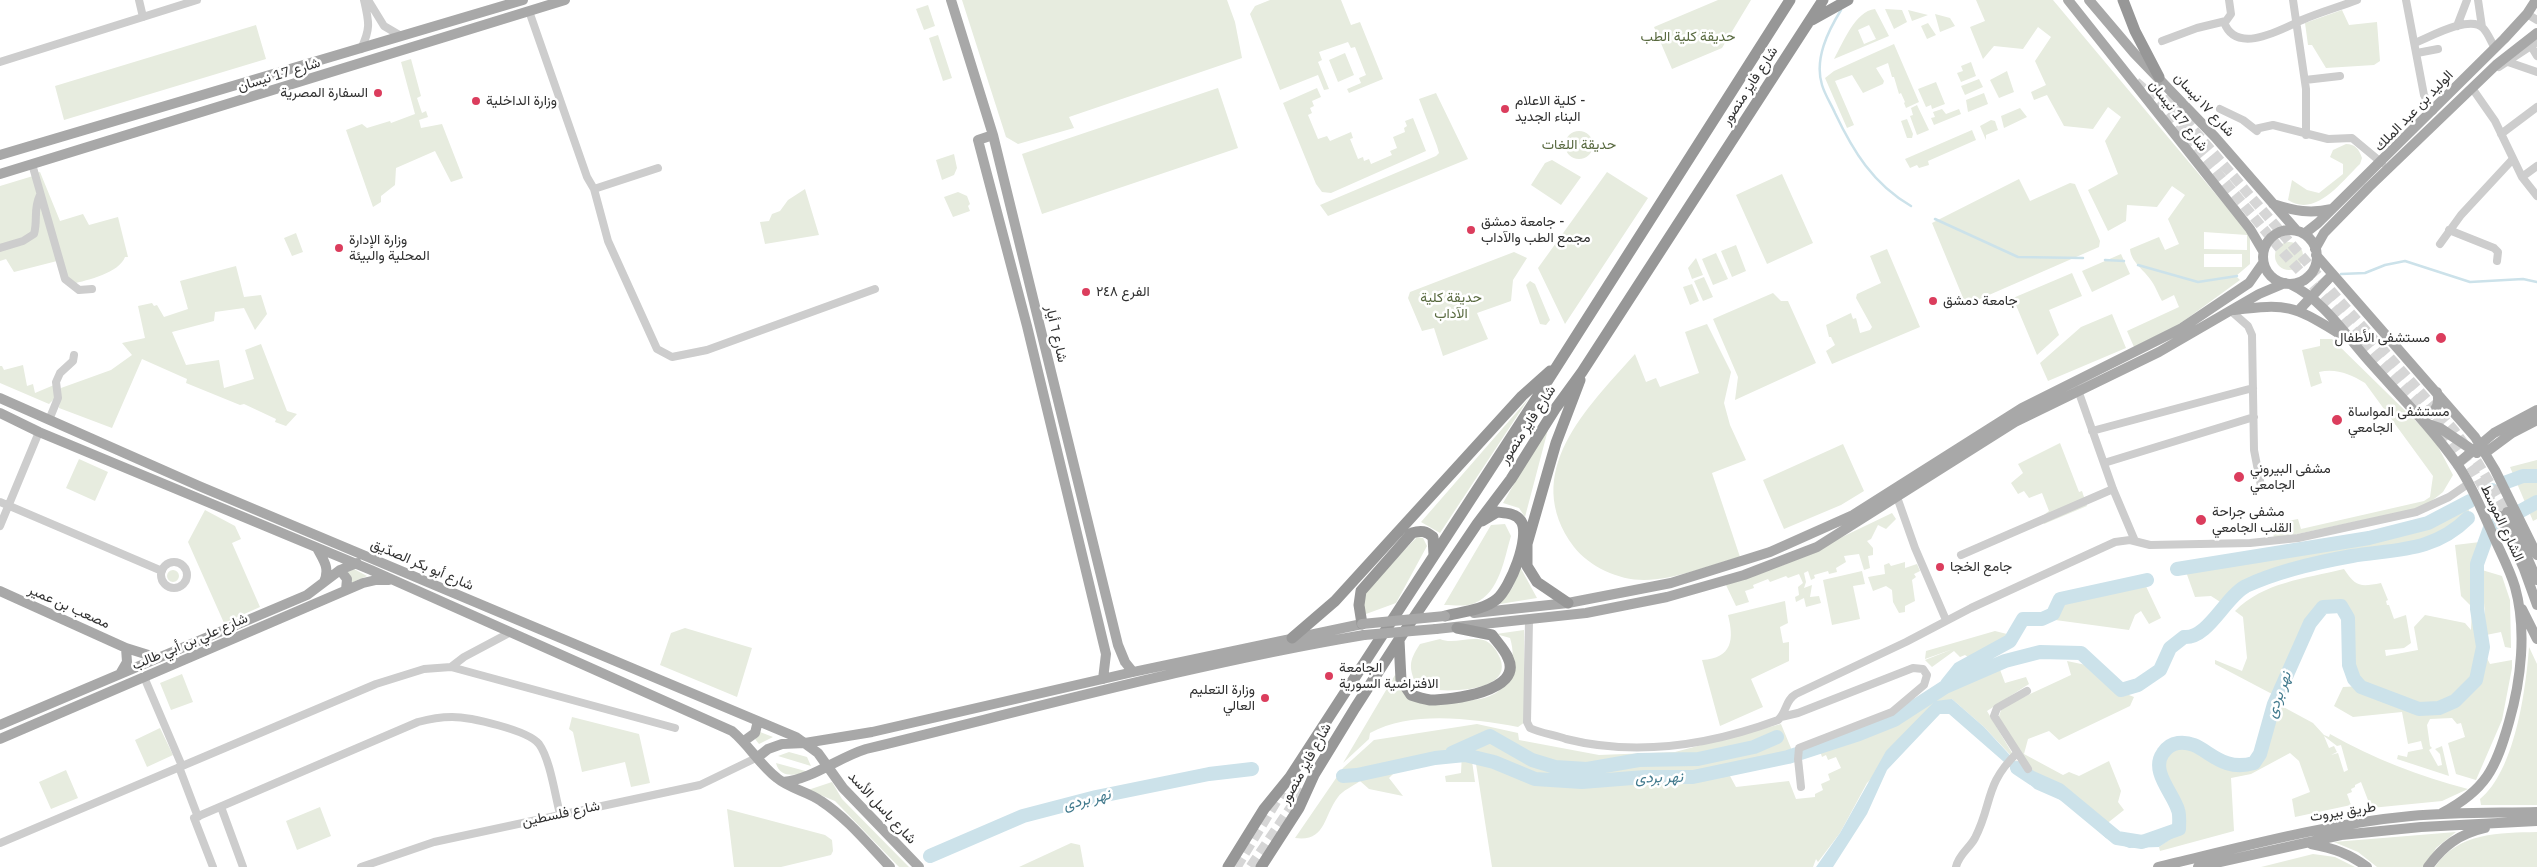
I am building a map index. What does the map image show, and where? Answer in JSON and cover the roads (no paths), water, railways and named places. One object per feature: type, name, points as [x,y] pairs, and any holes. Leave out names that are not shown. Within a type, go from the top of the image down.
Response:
[{"type":"highway","points":[[1780,16],[1786,0]]},
{"type":"highway","name":"شارع فايز منصور","points":[[1228,867],[1264,809],[1290,777],[1559,364],[1790,0]]},
{"type":"highway","name":"شارع فايز منصور","points":[[1261,867],[1300,808],[1314,775],[1354,708],[1476,524],[1511,479],[1555,409],[1582,372],[1823,0]]},
{"type":"highway","points":[[1809,22],[1848,0]]},
{"type":"highway","points":[[2123,0],[2132,26],[2159,77]]},
{"type":"highway","points":[[1292,638],[1335,601],[1522,396],[1559,364]]},
{"type":"highway","points":[[1568,603],[1537,582],[1527,566],[1527,544],[1556,443],[1572,406],[1582,372]]},
{"type":"highway","points":[[1445,616],[1494,602],[1503,594],[1513,578],[1524,532],[1521,522],[1515,515],[1496,512],[1476,524]]},
{"type":"highway","points":[[1363,630],[1359,605],[1361,591],[1412,533],[1420,530],[1427,532],[1433,537],[1435,542],[1434,556]]},
{"type":"highway","points":[[1399,640],[1401,680],[1411,695],[1429,700],[1480,693],[1498,686],[1509,672],[1509,659],[1504,651],[1492,636],[1457,628]]},
{"type":"main road","name":"شارع 17 نيسان","points":[[0,155],[523,0]]},
{"type":"main road","name":"شارع 17 نيسان","points":[[0,174],[213,110],[565,0]]},
{"type":"main road","name":"شارع ٦ أيار","points":[[951,0],[993,134],[1065,436],[1120,651],[1133,672]]},
{"type":"main road","name":"شارع 17 نيسان","points":[[2068,0],[2250,229],[2263,251]]},
{"type":"main road","name":"شارع ١٧ نيسان","points":[[2089,0],[2134,53],[2216,137],[2273,204],[2300,232]]},
{"type":"main road","name":"الوليد بن عبد الملك","points":[[2300,232],[2333,208],[2382,163],[2495,48],[2527,14],[2536,0]]},
{"type":"main road","name":"الوليد بن عبد الملك","points":[[2316,252],[2327,229],[2483,77],[2537,33]]},
{"type":"main road","points":[[207,94],[213,110]]},
{"type":"main road","name":"شارع ٦ أيار","points":[[993,134],[978,140],[1027,326],[1071,516],[1106,654],[1103,679]]},
{"type":"main road","points":[[2273,204],[2302,213],[2314,213],[2333,208]]},
{"type":"main road","points":[[1001,224],[1014,221]]},
{"type":"main road","points":[[782,782],[806,778],[826,766],[866,749],[1094,693],[1322,642],[1363,630],[1457,628],[1586,613],[1667,597],[1744,575],[1817,547],[1898,498],[2009,426],[2078,390],[2159,352],[2259,294],[2307,277],[2314,267],[2316,252],[2300,232],[2279,232],[2269,240],[2263,251],[2263,263],[2273,278],[2287,283]]},
{"type":"main road","name":"الشارع الموسط","points":[[2316,252],[2332,275],[2437,392],[2479,449],[2537,556]]},
{"type":"main road","points":[[1011,265],[1025,262]]},
{"type":"main road","points":[[758,757],[774,746],[872,732],[1133,672],[1292,638],[1363,630],[1445,616],[1568,603],[1680,581],[1770,552],[1853,515],[2022,408],[2182,328],[2249,282],[2263,263]]},
{"type":"main road","points":[[2299,310],[2332,275]]},
{"type":"main road","name":"الشارع الموسط","points":[[2287,283],[2310,297],[2420,419],[2457,464],[2511,575],[2518,601],[2521,637],[2516,693],[2502,744],[2489,775],[2480,788],[2468,798],[2442,813]]},
{"type":"main road","points":[[2231,311],[2273,306],[2299,310],[2349,339]]},
{"type":"main road","points":[[1027,326],[1039,324]]},
{"type":"main road","points":[[2420,419],[2434,411],[2439,402],[2437,392]]},
{"type":"main road","name":"شارع أبو بكر الصدّيق","points":[[0,398],[383,564],[796,737],[818,753],[826,766]]},
{"type":"main road","points":[[2457,464],[2479,449],[2510,423],[2537,410]]},
{"type":"main road","name":"شارع أبو بكر الصدّيق","points":[[0,413],[39,432],[393,580],[732,731],[744,741],[769,771],[782,782]]},
{"type":"main road","points":[[2420,419],[2479,449]]},
{"type":"main road","points":[[2479,449],[2537,420]]},
{"type":"main road","points":[[1053,439],[1065,436]]},
{"type":"main road","points":[[1071,516],[1084,513]]},
{"type":"main road","name":"الشارع الموسط","points":[[2537,580],[2503,514],[2537,605]]},
{"type":"main road","points":[[317,548],[327,566],[328,574],[324,582]]},
{"type":"main road","points":[[355,564],[368,562],[383,564]]},
{"type":"main road","name":"شارع علي بن أبي طالب","points":[[0,725],[307,595],[340,570],[355,564]]},
{"type":"main road","points":[[340,570],[347,579],[346,590]]},
{"type":"main road","name":"شارع علي بن أبي طالب","points":[[0,738],[346,590],[376,580],[393,580]]},
{"type":"main road","name":"مصعب بن عمير","points":[[0,591],[126,648],[158,658]]},
{"type":"main road","points":[[1093,602],[1106,598]]},
{"type":"main road","points":[[2518,601],[2537,640]]},
{"type":"main road","points":[[120,674],[127,662],[126,648]]},
{"type":"main road","points":[[744,741],[755,733],[758,721]]},
{"type":"main road","name":"شارع باسل الأسد","points":[[826,766],[872,820],[919,867]]},
{"type":"main road","points":[[782,782],[820,800],[846,822],[890,867]]},
{"type":"main road","name":"طريق بيروت","points":[[2158,867],[2315,829],[2442,813],[2537,812]]},
{"type":"main road","name":"طريق بيروت","points":[[2198,867],[2341,835],[2421,827],[2537,821]]},
{"type":"main road","points":[[2428,867],[2437,854],[2460,836],[2510,822]]},
{"type":"main road","points":[[2303,843],[2332,848],[2356,858],[2368,867]]},
{"type":"street","points":[[139,0],[143,17]]},
{"type":"street","points":[[0,62],[197,0]]},
{"type":"street","points":[[361,49],[368,34],[370,24],[364,0]]},
{"type":"street","points":[[368,0],[384,26],[402,36]]},
{"type":"street","points":[[2162,41],[2197,28],[2224,22],[2231,16],[2228,0]]},
{"type":"street","points":[[2293,0],[2305,80],[2306,135]]},
{"type":"street","points":[[2224,22],[2227,29],[2237,37],[2249,39],[2286,29],[2357,0]]},
{"type":"street","points":[[2406,0],[2424,95],[2433,111]]},
{"type":"street","points":[[2457,26],[2467,0]]},
{"type":"street","points":[[2478,0],[2482,27],[2495,48]]},
{"type":"street","points":[[529,11],[587,177],[594,189],[608,241],[657,349],[672,357],[708,350],[875,290]]},
{"type":"street","points":[[2527,14],[2537,20]]},
{"type":"street","points":[[2415,43],[2442,29],[2457,26],[2482,27]]},
{"type":"street","points":[[2483,77],[2534,44],[2537,56]]},
{"type":"street","points":[[2417,53],[2438,49]]},
{"type":"street","points":[[2508,62],[2537,72]]},
{"type":"street","points":[[2305,80],[2340,76]]},
{"type":"street","points":[[2472,88],[2501,134],[2512,160],[2522,177],[2537,196]]},
{"type":"street","points":[[2501,134],[2537,107]]},
{"type":"street","points":[[2220,109],[2243,120],[2256,131],[2273,125],[2306,135],[2328,139],[2352,138],[2382,163]]},
{"type":"street","points":[[2440,244],[2449,230],[2512,160]]},
{"type":"street","points":[[32,164],[65,279],[79,290],[92,289]]},
{"type":"street","points":[[2522,177],[2537,166]]},
{"type":"street","points":[[594,189],[658,168]]},
{"type":"street","points":[[0,248],[22,241],[34,234],[37,226],[36,203],[40,195]]},
{"type":"street","points":[[2449,230],[2494,248],[2498,252],[2497,260]]},
{"type":"street","points":[[2231,311],[2248,326],[2252,335],[2254,450],[2261,486]]},
{"type":"street","points":[[49,420],[58,398],[56,382],[60,373],[73,361],[74,355]]},
{"type":"street","points":[[2092,431],[2253,388]]},
{"type":"street","points":[[2078,390],[2134,541]]},
{"type":"street","points":[[2104,462],[2254,417]]},
{"type":"street","points":[[0,526],[39,432]]},
{"type":"street","points":[[1781,717],[1792,696],[1906,642],[1946,620],[2115,542],[2134,541],[2150,544],[2250,543],[2298,538],[2416,512],[2449,498],[2468,484]]},
{"type":"street","points":[[1960,555],[2114,490]]},
{"type":"street","points":[[1898,498],[1915,548],[1946,620]]},
{"type":"street","points":[[0,502],[162,571]]},
{"type":"street","points":[[1530,620],[1527,722],[1532,729],[1585,744],[1628,748],[1674,747],[1738,734],[1781,717],[1798,713],[1913,668],[1920,668],[1925,672],[1927,679],[1924,685],[1892,712],[1869,723],[1806,744],[1798,755],[1801,787]]},
{"type":"street","points":[[451,667],[464,657],[511,632]]},
{"type":"street","points":[[0,843],[376,684],[424,669],[451,667],[675,728]]},
{"type":"street","points":[[144,677],[180,767],[213,867]]},
{"type":"street","points":[[2027,691],[2000,706],[1995,712],[1996,719],[2028,770]]},
{"type":"street","points":[[196,818],[418,722],[451,717],[475,720],[536,740],[543,754],[560,814]]},
{"type":"street","points":[[1956,867],[1960,856],[1976,835],[1994,781],[2017,753]]},
{"type":"street","name":"شارع فلسطين","points":[[361,867],[434,842],[700,785],[758,757]]},
{"type":"street","points":[[221,807],[243,867]]},
{"type":"water","points":[[1952,699],[1984,727],[2031,778],[2059,790],[2117,838],[2142,842],[2179,829],[2179,812],[2180,833],[2159,847],[2129,848],[2106,838],[2067,803],[2035,789],[1949,714],[1940,714],[1887,770],[1867,814],[1833,867],[1816,867],[1840,833],[1886,751],[1935,701]]},
{"type":"waterway","points":[[1841,10],[1831,27],[1821,55],[1820,75],[1823,89],[1849,140],[1875,177],[1886,188],[1911,206]]},
{"type":"waterway","points":[[1935,219],[2018,257],[2083,258]]},
{"type":"waterway","points":[[2105,260],[2124,261]]},
{"type":"waterway","points":[[2341,274],[2365,273],[2385,265],[2405,261],[2470,282],[2523,279],[2537,282]]},
{"type":"waterway","points":[[2138,265],[2198,282],[2237,276]]},
{"type":"waterway","points":[[2504,483],[2523,476],[2537,476]]},
{"type":"waterway","points":[[2177,569],[2369,538],[2428,523],[2470,501]]},
{"type":"waterway","name":"نهر بردى","points":[[2017,768],[2032,778],[2059,790],[2117,838],[2142,842],[2179,829],[2178,810],[2159,767],[2163,753],[2173,744],[2187,743],[2230,764],[2254,763],[2260,754],[2274,704],[2310,623],[2323,607],[2341,606],[2348,618],[2349,665],[2354,679],[2361,687],[2419,709],[2439,708],[2455,701],[2476,680],[2483,647],[2477,609],[2477,564],[2490,528],[2537,502]]},
{"type":"waterway","name":"نهر بردى","points":[[1343,776],[1357,775],[1435,758],[1465,755],[1494,762],[1535,779],[1582,782],[1645,777],[1693,777],[1788,757],[1859,734],[1894,720],[1945,687],[2005,661],[2040,652],[2081,653],[2121,690],[2138,685],[2160,670],[2170,648],[2184,637],[2193,636],[2209,625],[2238,591],[2246,586],[2285,571],[2312,564],[2352,556],[2399,550],[2428,543],[2455,529],[2468,518]]},
{"type":"waterway","points":[[1947,684],[1959,669],[2010,641],[2023,619],[2042,619],[2053,614],[2060,599],[2147,580]]},
{"type":"waterway","points":[[1452,753],[1490,736],[1532,760],[1555,767],[1587,769],[1639,760],[1698,759],[1754,747],[1777,737]]},
{"type":"waterway","name":"نهر بردى","points":[[930,856],[1023,816],[1096,797],[1209,774],[1252,769]]},
{"type":"tunnel","points":[[2161,81],[2176,109],[2339,300],[2454,430],[2478,463],[2507,512]]},
{"type":"tunnel","points":[[2136,82],[2158,101],[2281,250],[2448,436],[2471,467],[2500,516]]},
{"type":"tunnel","points":[[1251,867],[1306,786]]},
{"type":"tunnel","points":[[1236,867],[1282,791]]},
{"type":"place","name":"السفارة المصرية","points":[[378,93]]},
{"type":"place","name":"وزارة الداخلية","points":[[476,101]]},
{"type":"place","name":"كلية الاعلام - البناء الجديد","points":[[1505,109]]},
{"type":"place","name":"جامعة دمشق - مجمع الطب والآداب","points":[[1471,230]]},
{"type":"place","name":"وزارة الإدارة المحلية والبيئة","points":[[339,248]]},
{"type":"place","name":"الفرع ٢٤٨","points":[[1086,292]]},
{"type":"place","name":"جامعة دمشق","points":[[1933,301]]},
{"type":"place","name":"مستشفى الأطفال","points":[[2441,338]]},
{"type":"place","name":"مستشفى المواساة الجامعي","points":[[2337,420]]},
{"type":"place","name":"مشفى البيروني الجامعي","points":[[2239,477]]},
{"type":"place","name":"مشفى جراحة القلب الجامعي","points":[[2201,520]]},
{"type":"place","name":"جامع الخجا","points":[[1940,567]]},
{"type":"place","name":"الجامعة الافتراضية السورية","points":[[1329,676]]},
{"type":"place","name":"وزارة التعليم العالي","points":[[1265,698]]},
{"type":"park label","name":"حديقة كلية الطب","points":[[1688,37]]},
{"type":"park label","name":"حديقة اللغات","points":[[1579,145]]},
{"type":"park label","name":"حديقة كلية الآداب","points":[[1451,306]]}]
